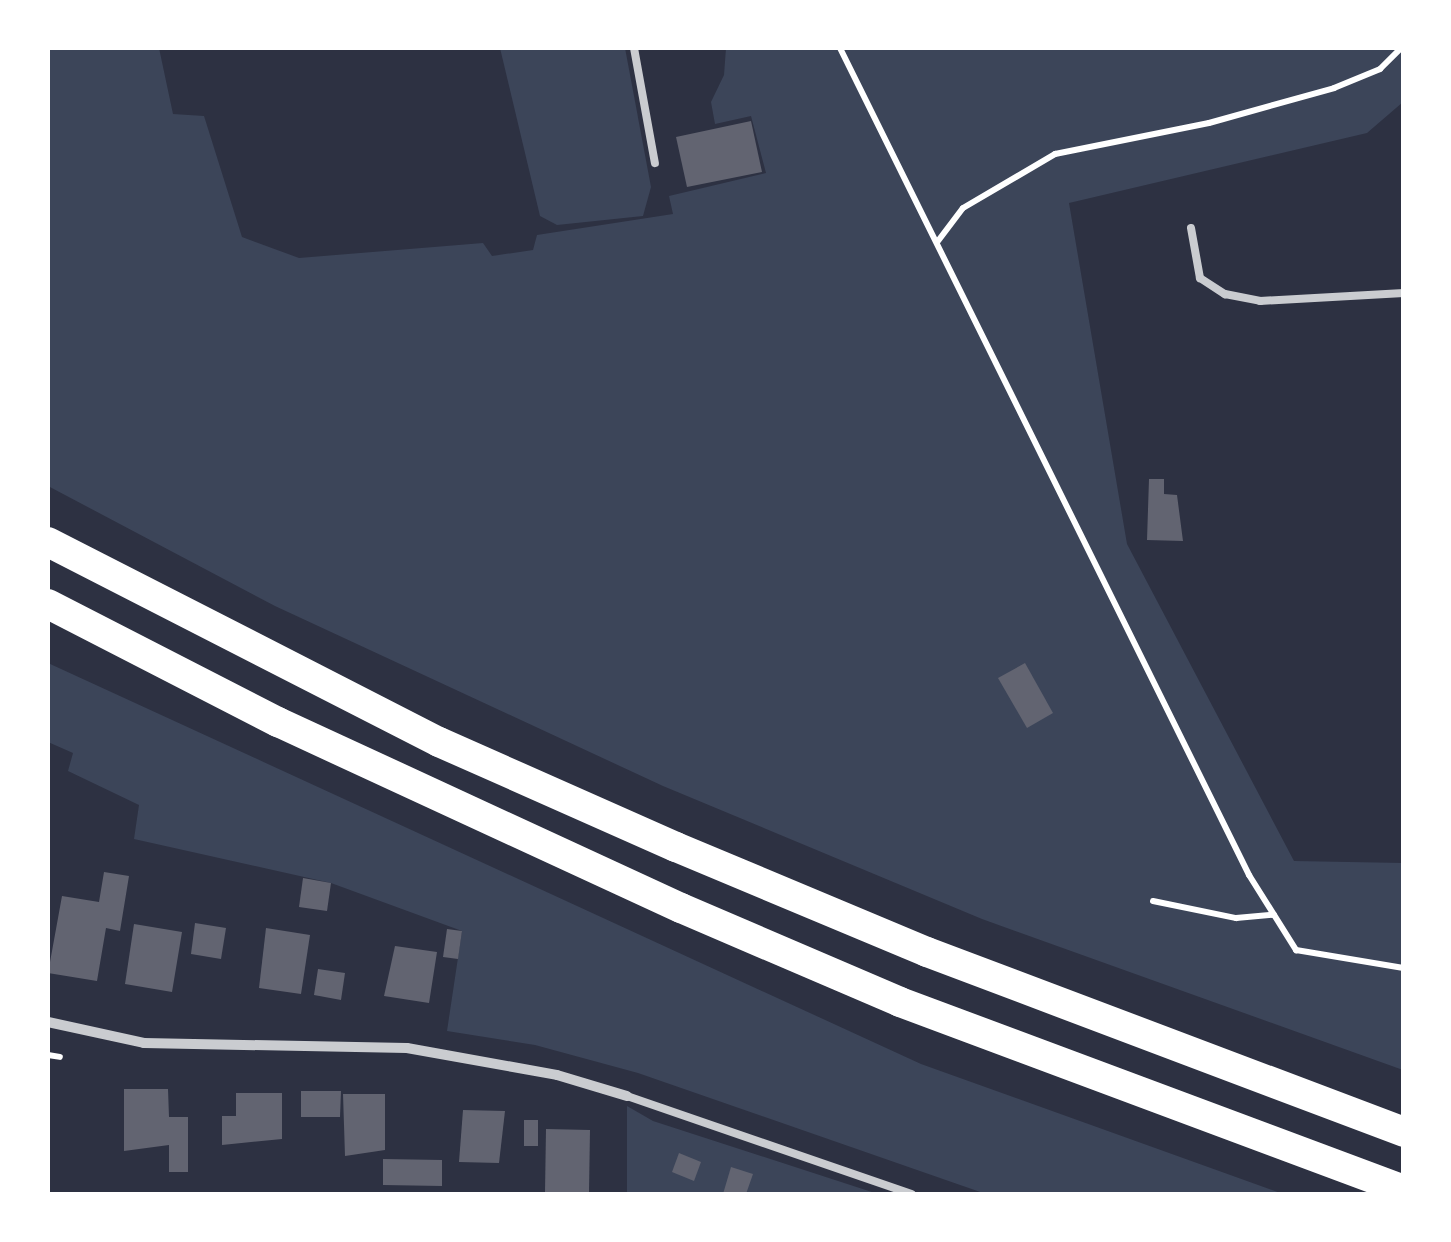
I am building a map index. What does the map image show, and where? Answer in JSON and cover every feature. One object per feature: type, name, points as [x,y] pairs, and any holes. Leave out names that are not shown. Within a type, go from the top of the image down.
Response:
[{"type":"highway","points":[[48,542],[438,742],[676,847],[927,952],[1404,1132]]},
{"type":"highway","points":[[48,604],[278,722],[680,908],[900,1002],[1404,1190]]},
{"type":"street","points":[[48,1022],[144,1043],[407,1048],[523,1068],[627,1096]]},
{"type":"lane","points":[[634,48],[656,163]]},
{"type":"lane","points":[[1191,228],[1200,278],[1226,294],[1260,301],[1404,294]]},
{"type":"lane","points":[[627,1096],[912,1194]]},
{"type":"path","points":[[840,48],[1249,875],[1296,950],[1404,968]]},
{"type":"path","points":[[938,242],[963,208],[1055,154],[1209,123],[1334,88],[1380,69],[1401,48]]},
{"type":"path","points":[[1153,901],[1236,918],[1274,915]]},
{"type":"path","points":[[48,1055],[60,1057]]},
{"type":"shaded area","points":[[48,48],[159,48],[173,114],[204,116],[242,237],[299,258],[483,243],[492,256],[533,250],[537,235],[673,214],[669,196],[766,173],[751,116],[715,124],[711,102],[724,75],[726,48],[1403,48],[1403,102],[1367,133],[1069,203],[1127,544],[1294,861],[1403,863],[1403,1070],[982,919],[663,786],[275,606],[48,486]]},
{"type":"shaded area","points":[[500,48],[625,48],[651,187],[643,216],[557,225],[540,216]]},
{"type":"shaded area","points":[[48,663],[921,1064],[1283,1194],[986,1194],[638,1073],[535,1045],[447,1031],[462,931],[331,883],[134,839],[139,805],[68,771],[73,753],[48,742]]},
{"type":"shaded area","points":[[627,1106],[653,1121],[878,1194],[627,1194]]},
{"type":"building","points":[[751,121],[762,172],[687,187],[676,137]]},
{"type":"building","points":[[1149,479],[1164,479],[1164,494],[1177,495],[1183,541],[1147,540]]},
{"type":"building","points":[[1025,663],[1053,713],[1027,728],[998,678]]},
{"type":"building","points":[[104,872],[129,876],[120,931],[106,928],[97,981],[48,973],[62,896],[99,902]]},
{"type":"building","points":[[303,878],[331,883],[327,911],[299,907]]},
{"type":"building","points":[[195,923],[226,928],[221,959],[191,954]]},
{"type":"building","points":[[134,924],[182,932],[172,992],[125,984]]},
{"type":"building","points":[[266,928],[310,935],[301,994],[259,988]]},
{"type":"building","points":[[447,929],[462,931],[458,959],[443,957]]},
{"type":"building","points":[[395,946],[437,952],[429,1003],[384,996]]},
{"type":"building","points":[[318,969],[345,973],[341,1000],[314,995]]},
{"type":"building","points":[[124,1089],[168,1089],[169,1117],[188,1117],[188,1172],[169,1172],[169,1145],[124,1151]]},
{"type":"building","points":[[301,1091],[341,1091],[340,1117],[301,1117]]},
{"type":"building","points":[[236,1093],[282,1093],[282,1139],[222,1145],[222,1116],[236,1116]]},
{"type":"building","points":[[343,1094],[385,1094],[385,1150],[345,1156]]},
{"type":"building","points":[[463,1110],[505,1111],[499,1163],[459,1162]]},
{"type":"building","points":[[524,1120],[538,1120],[538,1146],[524,1146]]},
{"type":"building","points":[[546,1129],[590,1130],[589,1192],[545,1192]]},
{"type":"building","points":[[679,1153],[701,1162],[694,1181],[672,1172]]},
{"type":"building","points":[[383,1159],[442,1160],[442,1186],[383,1185]]},
{"type":"building","points":[[731,1167],[753,1174],[746,1194],[723,1194]]}]
